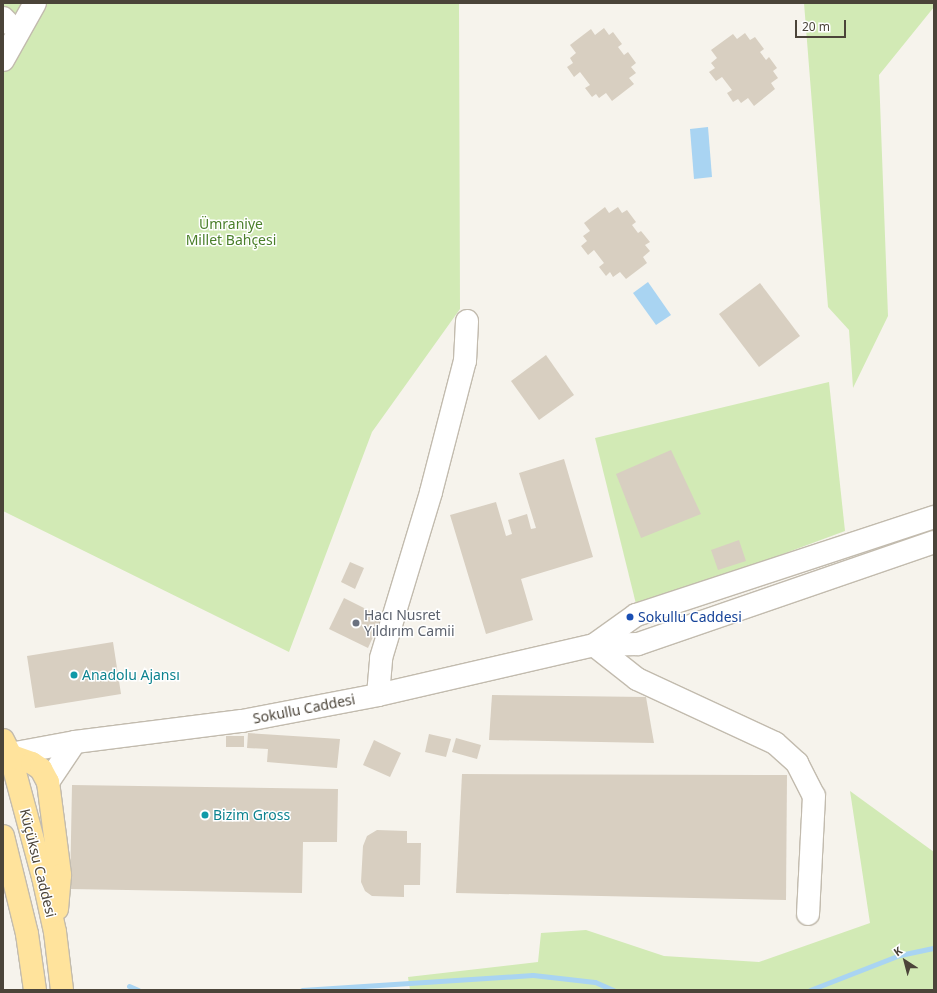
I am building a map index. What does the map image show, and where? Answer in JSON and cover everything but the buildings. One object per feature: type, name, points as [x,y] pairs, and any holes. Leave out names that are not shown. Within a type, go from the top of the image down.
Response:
[{"type":"main road","points":[[5,751],[36,766],[48,782],[60,875],[55,932]]},
{"type":"main road","name":"Küçüksu Caddesi","points":[[5,751],[43,877],[55,932],[62,990]]},
{"type":"main road","name":"Küçüksu Caddesi","points":[[3,836],[27,934],[35,990]]},
{"type":"street","points":[[4,24],[19,3]]},
{"type":"street","points":[[3,60],[35,3]]},
{"type":"street","points":[[378,695],[380,663],[431,492],[465,361],[467,322]]},
{"type":"street","name":"Sokullu Caddesi","points":[[594,645],[636,615],[934,517]]},
{"type":"street","name":"Sokullu Caddesi","points":[[5,751],[242,721],[378,695],[594,645],[638,644],[934,542]]},
{"type":"street","points":[[847,546],[852,570]]},
{"type":"street","points":[[594,645],[637,679],[775,743],[797,763],[814,796],[808,914]]},
{"type":"street","points":[[48,782],[75,742]]},
{"type":"green space","name":"Ümraniye Millet Bahçesi","points":[[3,3],[459,3],[460,309],[372,432],[289,652],[3,511]]},
{"type":"green space","points":[[804,3],[934,3],[934,7],[879,75],[888,316],[853,388],[849,330],[828,307]]},
{"type":"green space","points":[[829,382],[845,531],[637,608],[595,438]]},
{"type":"green space","points":[[850,791],[934,852],[934,990],[410,990],[408,977],[538,962],[541,933],[586,930],[664,956],[759,962],[870,923]]},
{"type":"water","points":[[708,127],[712,177],[694,179],[690,129]]},
{"type":"water","points":[[648,282],[671,315],[656,325],[633,293]]},
{"type":"waterway","points":[[810,990],[900,955],[934,948]]},
{"type":"waterway","points":[[302,990],[533,975],[595,982],[613,990]]},
{"type":"waterway","points":[[129,986],[138,990]]},
{"type":"place","name":"Sokullu Caddesi","points":[[630,617]]},
{"type":"place","name":"Hacı Nusret Yıldırım Camii","points":[[356,623]]},
{"type":"place","name":"Anadolu Ajansı","points":[[74,675]]},
{"type":"place","name":"Bizim Gross","points":[[205,815]]}]
